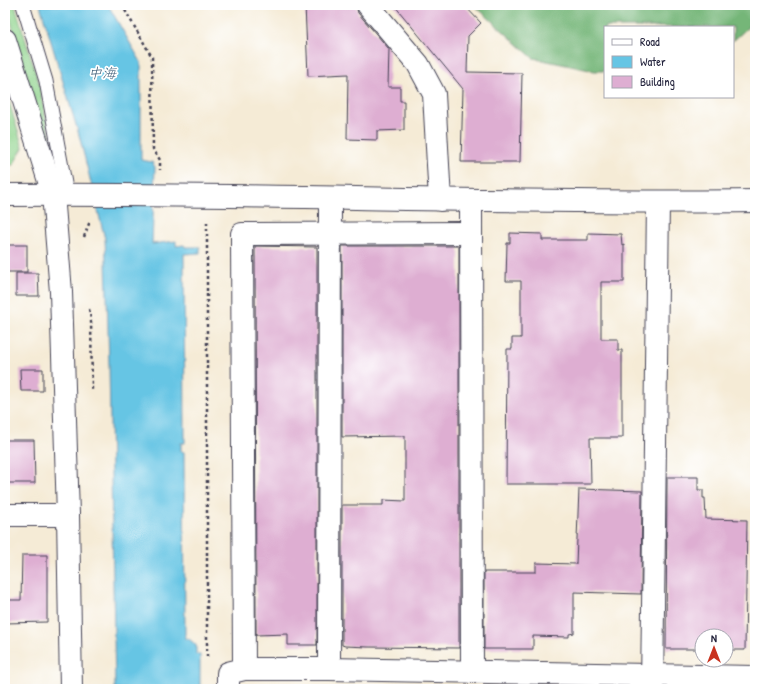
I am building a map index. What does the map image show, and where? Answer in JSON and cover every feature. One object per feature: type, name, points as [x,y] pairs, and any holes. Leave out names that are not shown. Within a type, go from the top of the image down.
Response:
[{"type":"street","points":[[368,5],[418,64],[434,94],[440,200]]},
{"type":"street","points":[[5,40],[10,77],[68,194],[61,292],[68,515],[71,689]]},
{"type":"street","points":[[5,194],[68,194],[159,185],[330,198],[658,202],[755,201]]},
{"type":"street","points":[[329,669],[330,198]]},
{"type":"street","points":[[472,200],[472,672]]},
{"type":"street","points":[[652,682],[658,202]]},
{"type":"street","points":[[244,669],[242,234],[472,233]]},
{"type":"street","points":[[5,515],[68,515]]},
{"type":"street","points":[[228,689],[228,673],[244,669],[472,672],[652,682],[754,681]]},
{"type":"lane","points":[[23,5],[46,81],[68,194]]},
{"type":"path","points":[[122,5],[152,57],[153,149],[160,160],[159,185]]},
{"type":"path","points":[[207,220],[207,659]]},
{"type":"green space","points":[[6,5],[15,5],[39,84],[51,149],[48,147]]},
{"type":"green space","points":[[474,5],[755,5],[755,21],[734,40],[734,26],[604,26],[604,71],[594,71],[533,58]]},
{"type":"green space","points":[[5,88],[23,148],[13,165],[5,165]]},
{"type":"water","name":"中海","points":[[40,5],[108,5],[141,62],[141,160],[152,162],[155,167],[152,244],[176,241],[176,246],[184,245],[185,247],[200,247],[200,253],[184,254],[185,443],[181,443],[181,451],[184,452],[185,639],[189,639],[196,645],[196,654],[200,655],[200,689],[115,689],[105,239],[79,135]]},
{"type":"building","points":[[305,5],[356,5],[358,13],[389,49],[388,87],[400,87],[400,101],[404,101],[404,130],[377,131],[377,140],[347,139],[348,74],[308,76]]},
{"type":"building","points":[[394,5],[464,5],[481,23],[468,36],[467,72],[522,73],[520,162],[461,162],[463,89]]},
{"type":"building","points":[[510,233],[542,234],[542,240],[588,240],[588,233],[621,234],[622,245],[624,244],[624,282],[601,282],[601,339],[618,339],[618,350],[622,350],[622,438],[590,438],[591,484],[506,484],[507,349],[512,349],[512,338],[521,338],[521,281],[506,281],[507,243],[510,243]]},
{"type":"building","points":[[5,245],[27,245],[27,272],[5,272]]},
{"type":"building","points":[[255,246],[317,247],[317,645],[288,645],[288,634],[256,635]]},
{"type":"building","points":[[342,246],[459,246],[459,648],[368,647],[342,645],[342,505],[383,505],[383,500],[405,501],[405,436],[342,437]]},
{"type":"building","points":[[16,273],[38,273],[39,296],[16,296]]},
{"type":"building","points":[[20,369],[43,369],[43,391],[21,391]]},
{"type":"building","points":[[5,440],[34,440],[35,483],[5,483]]},
{"type":"building","points":[[667,477],[698,477],[698,490],[703,490],[703,498],[705,498],[706,519],[747,520],[745,650],[734,650],[734,628],[694,628],[694,649],[666,649]]},
{"type":"building","points":[[579,489],[642,491],[641,594],[574,592],[574,633],[569,634],[569,637],[533,636],[533,649],[484,649],[484,572],[536,572],[536,563],[576,564]]},
{"type":"building","points":[[22,555],[47,555],[47,622],[5,623],[5,600],[21,600]]}]
